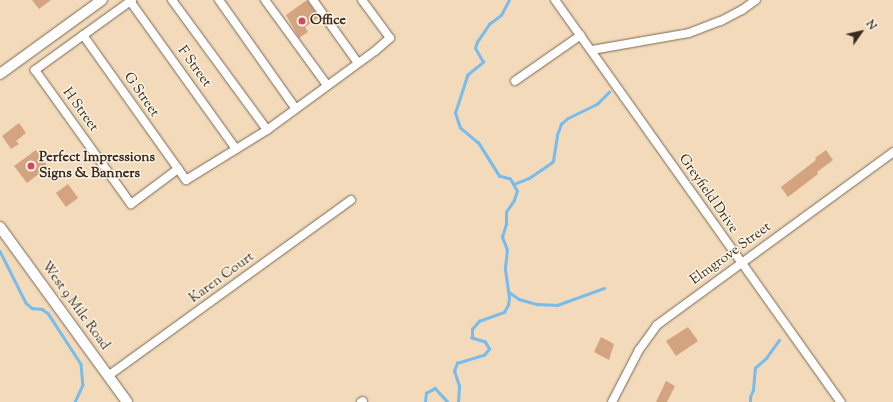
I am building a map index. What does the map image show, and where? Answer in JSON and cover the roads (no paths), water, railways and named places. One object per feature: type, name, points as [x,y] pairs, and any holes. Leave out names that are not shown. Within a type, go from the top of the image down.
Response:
[{"type":"street","points":[[0,74],[102,0]]},
{"type":"street","points":[[172,0],[267,130]]},
{"type":"street","points":[[219,0],[296,109]]},
{"type":"street","points":[[265,0],[327,85]]},
{"type":"street","points":[[313,0],[358,63]]},
{"type":"street","points":[[178,170],[186,180],[267,130],[390,38],[362,0]]},
{"type":"street","name":"Greyfield Drive","points":[[556,0],[841,402]]},
{"type":"street","points":[[592,50],[689,33],[721,21],[742,10],[756,0]]},
{"type":"street","points":[[83,35],[131,1]]},
{"type":"street","name":"F Street","points":[[131,1],[236,149]]},
{"type":"street","name":"H Street","points":[[83,35],[35,70],[131,204],[178,170]]},
{"type":"street","name":"G Street","points":[[83,35],[178,170]]},
{"type":"street","points":[[515,81],[581,35]]},
{"type":"street","name":"Elmgrove Street","points":[[612,402],[639,350],[657,325],[893,152]]},
{"type":"street","name":"Karen Court","points":[[108,376],[351,200]]},
{"type":"street","name":"West 9 Mile Road","points":[[0,227],[127,402]]},
{"type":"waterway","points":[[458,402],[459,386],[454,371],[457,363],[484,355],[489,349],[485,342],[472,338],[472,329],[479,321],[504,312],[508,305],[509,298],[505,268],[507,250],[502,237],[506,224],[506,212],[514,200],[517,191],[510,179],[499,176],[478,143],[460,128],[455,113],[467,75],[483,62],[475,48],[477,42],[489,24],[501,15],[509,0]]},
{"type":"waterway","points":[[514,184],[529,178],[551,163],[553,161],[557,135],[561,124],[568,118],[597,104],[609,92]]},
{"type":"waterway","points":[[0,251],[26,303],[32,308],[42,309],[48,313],[81,364],[83,385],[75,402]]},
{"type":"waterway","points":[[509,292],[519,299],[537,304],[557,305],[604,288]]},
{"type":"waterway","points":[[750,402],[750,397],[753,390],[755,368],[766,358],[779,340]]},
{"type":"waterway","points":[[425,402],[426,393],[435,388],[448,402]]},
{"type":"place","name":"Office","points":[[302,21]]},
{"type":"place","name":"Perfect Impressions Signs & Banners","points":[[31,166]]}]
